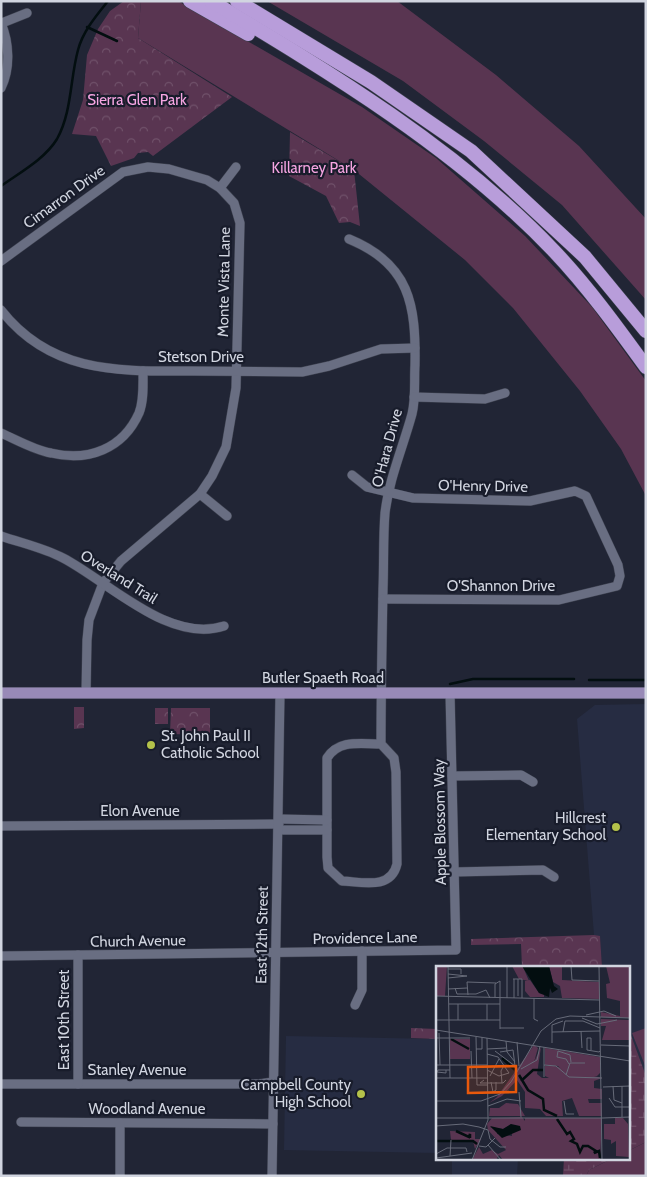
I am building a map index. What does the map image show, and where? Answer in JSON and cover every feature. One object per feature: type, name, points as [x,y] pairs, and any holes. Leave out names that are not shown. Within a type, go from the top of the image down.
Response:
[{"type":"highway","points":[[190,1],[382,110]]},
{"type":"highway","points":[[211,1],[268,35],[382,110],[424,139],[495,196],[554,251],[610,317],[646,367]]},
{"type":"highway","points":[[237,1],[371,82],[471,151],[585,257],[646,331]]},
{"type":"main road","name":"Butler Spaeth Road","points":[[1,693],[646,693]]},
{"type":"street","points":[[1,88],[7,62],[7,40],[1,23],[27,13]]},
{"type":"street","name":"Cimarron Drive","points":[[1,261],[123,172],[148,167],[169,169],[207,180]]},
{"type":"street","points":[[220,188],[236,167]]},
{"type":"street","name":"Monte Vista Lane","points":[[86,693],[87,640],[90,620],[103,582],[121,561],[200,494],[212,476],[226,447],[233,417],[236,371],[240,222],[234,203],[220,188],[207,180]]},
{"type":"street","name":"O'Hara Drive","points":[[348,239],[367,246],[382,258],[399,277],[409,296],[415,317],[414,397],[412,412],[389,493],[384,531],[381,744]]},
{"type":"street","name":"Stetson Drive","points":[[1,310],[12,324],[40,346],[78,363],[116,370],[302,372],[329,366],[381,349],[415,348]]},
{"type":"street","points":[[1,433],[49,453],[76,457],[102,452],[126,436],[140,412],[143,371]]},
{"type":"street","points":[[414,397],[485,399],[505,393]]},
{"type":"street","name":"O'Henry Drive","points":[[352,475],[367,486],[413,498],[530,501],[576,491],[586,496],[618,565],[620,576],[617,586]]},
{"type":"street","points":[[200,494],[227,516]]},
{"type":"street","name":"Overland Trail","points":[[1,536],[62,557],[156,616],[175,625],[192,630],[212,630],[224,626]]},
{"type":"street","name":"O'Shannon Drive","points":[[383,599],[559,600],[617,586]]},
{"type":"street","name":"Apple Blossom Way","points":[[450,693],[456,950]]},
{"type":"street","name":"East 12th Street","points":[[272,1176],[280,694]]},
{"type":"street","points":[[343,744],[381,744],[394,758],[396,772],[395,872],[390,880],[382,883],[342,881],[328,868],[327,758],[333,749],[343,744]]},
{"type":"street","points":[[452,776],[521,775],[533,782]]},
{"type":"street","name":"Elon Avenue","points":[[1,826],[327,825]]},
{"type":"street","points":[[454,872],[543,870],[554,877]]},
{"type":"street","name":"Providence Lane","points":[[275,953],[456,950]]},
{"type":"street","points":[[356,1004],[362,990],[362,951]]},
{"type":"street","name":"Church Avenue","points":[[1,956],[275,953]]},
{"type":"street","name":"East 10th Street","points":[[78,956],[78,1084]]},
{"type":"street","name":"Stanley Avenue","points":[[1,1084],[259,1084],[273,1082]]},
{"type":"street","name":"Woodland Avenue","points":[[22,1122],[273,1124]]},
{"type":"street","points":[[120,1123],[120,1176]]},
{"type":"shaded area","name":"Hillcrest Elementary School","points":[[646,704],[646,1076],[630,1032],[630,966],[602,966],[600,937],[594,935],[577,719],[595,705]]},
{"type":"shaded area","name":"Campbell County High School","points":[[286,1036],[436,1039],[436,1153],[284,1150]]},
{"type":"shaded area","points":[[452,1160],[518,1160],[517,1176],[452,1176]]},
{"type":"green space","name":"Sierra Glen Park","points":[[124,1],[141,1],[138,38],[232,97],[153,156],[148,152],[138,153],[134,158],[111,166],[96,136],[72,134],[83,100],[87,55],[98,29],[110,11]]},
{"type":"green space","points":[[141,1],[178,1],[362,107],[436,158],[525,236],[592,307],[646,381],[646,496],[621,449],[580,391],[513,308],[465,260],[354,170],[138,38]]},
{"type":"green space","points":[[267,1],[397,1],[496,75],[579,146],[646,219],[646,300],[562,205],[484,141],[403,81]]},
{"type":"green space","name":"Killarney Park","points":[[290,132],[354,170],[360,226],[350,222],[339,223],[326,196],[289,176]]},
{"type":"green space","points":[[74,707],[84,707],[84,728],[74,729]]},
{"type":"green space","points":[[155,708],[168,708],[168,724],[155,724]]},
{"type":"green space","points":[[171,708],[210,708],[210,735],[170,734]]},
{"type":"green space","points":[[600,936],[602,966],[522,966],[521,944],[471,945],[471,939]]},
{"type":"green space","points":[[411,1028],[436,1029],[436,1039],[411,1038]]},
{"type":"green space","points":[[646,1028],[646,1068],[632,1033]]},
{"type":"green space","points":[[630,1032],[646,1076],[646,1142],[630,1150]]},
{"type":"green space","points":[[646,1142],[646,1176],[586,1176],[589,1170],[609,1160],[630,1160],[630,1150]]},
{"type":"green space","points":[[564,1160],[609,1160],[589,1170],[586,1176],[563,1176]]},
{"type":"waterway","points":[[1,186],[39,159],[57,139],[65,118],[80,43],[90,24],[108,1]]},
{"type":"waterway","points":[[87,27],[117,41]]},
{"type":"waterway","points":[[450,684],[473,679],[574,679]]},
{"type":"waterway","points":[[589,680],[646,680]]},
{"type":"place","name":"St. John Paul II Catholic School","points":[[151,745]]},
{"type":"place","name":"Hillcrest Elementary School","points":[[616,827]]},
{"type":"place","name":"Campbell County High School","points":[[361,1094]]}]
